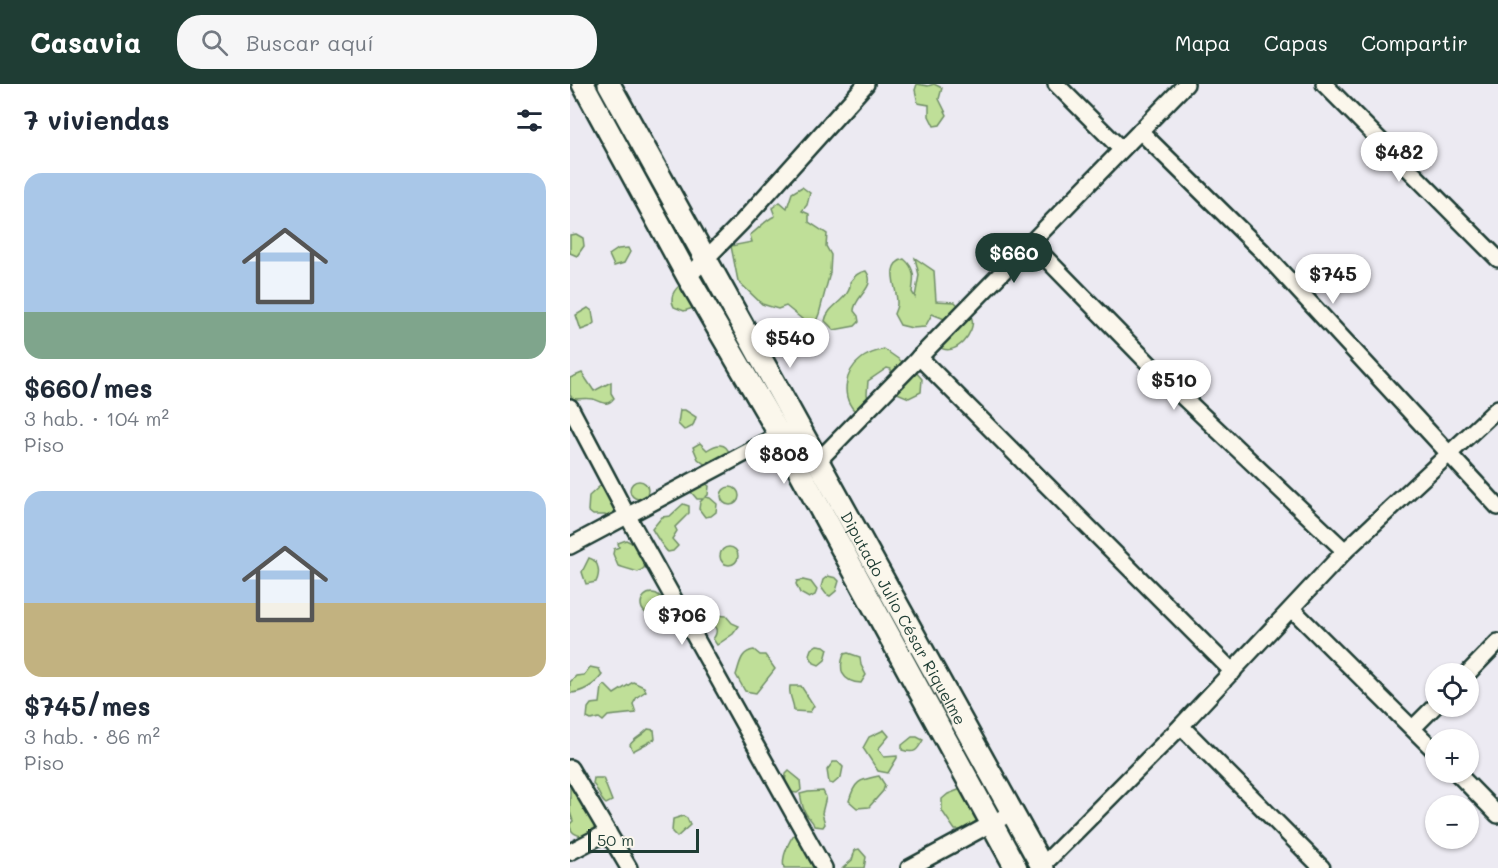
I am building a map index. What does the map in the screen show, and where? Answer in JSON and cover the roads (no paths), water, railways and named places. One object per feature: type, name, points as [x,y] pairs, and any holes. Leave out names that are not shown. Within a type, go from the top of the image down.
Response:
[{"type":"street","name":"Diputado Julio César Riquelme","points":[[583,84],[688,277],[789,430],[818,461],[1042,867]]},
{"type":"street","name":"Diputado Julio César Riquelme","points":[[609,84],[706,259],[789,430],[991,824],[1016,868]]},
{"type":"street","points":[[688,277],[741,223],[866,84]]},
{"type":"street","points":[[1056,84],[1121,149]]},
{"type":"street","points":[[818,461],[1186,84]]},
{"type":"street","points":[[1324,84],[1498,259]]},
{"type":"street","points":[[1140,131],[1263,252],[1498,507]]},
{"type":"street","points":[[1032,243],[1164,379],[1345,551]]},
{"type":"street","points":[[920,357],[1233,672]]},
{"type":"street","points":[[570,407],[824,868]]},
{"type":"street","points":[[1042,867],[1233,672],[1345,551],[1498,408]]},
{"type":"street","points":[[570,546],[789,430]]},
{"type":"street","points":[[1292,609],[1425,741]]},
{"type":"street","points":[[1478,663],[1498,642]]},
{"type":"street","points":[[1413,728],[1425,716]]},
{"type":"street","points":[[1181,726],[1322,868]]},
{"type":"street","points":[[570,768],[629,868]]},
{"type":"street","points":[[1467,783],[1498,815]]},
{"type":"street","points":[[909,868],[1011,813]]},
{"type":"street","points":[[570,852],[608,832]]}]
